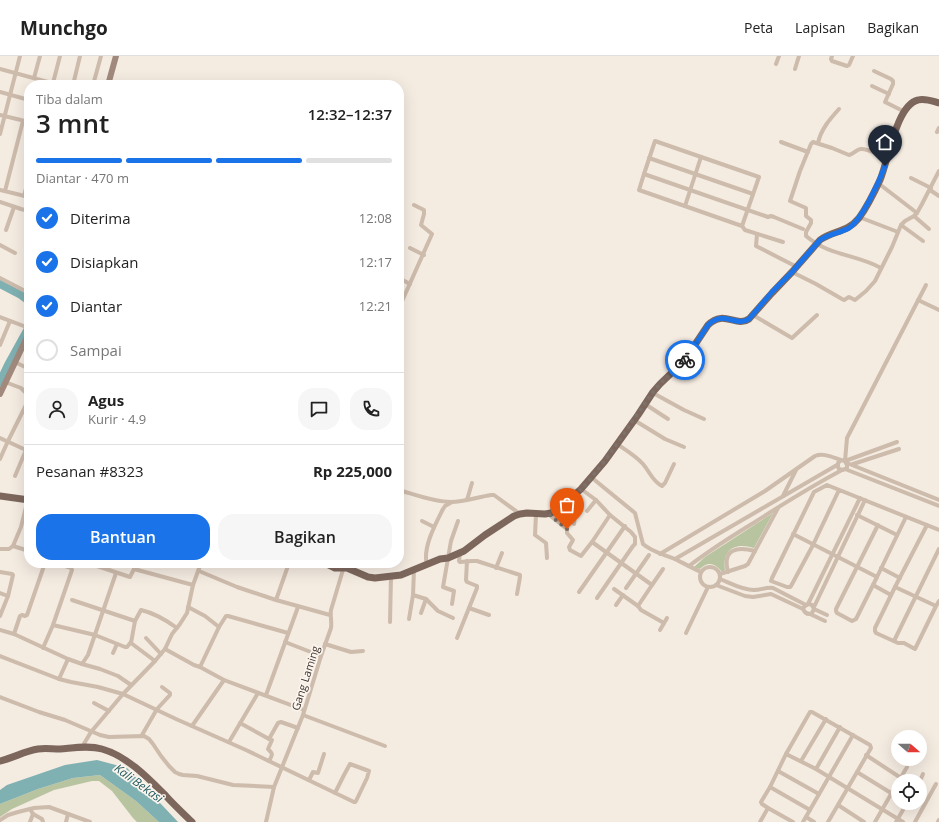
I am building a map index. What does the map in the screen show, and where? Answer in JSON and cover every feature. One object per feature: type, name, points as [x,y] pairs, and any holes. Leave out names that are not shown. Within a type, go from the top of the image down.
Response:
[{"type":"main road","points":[[348,568],[368,577],[375,578],[401,575],[464,551],[485,535],[520,514],[548,513],[564,506],[582,489],[605,461],[652,393],[684,361],[704,331],[712,322],[721,318],[727,318],[745,322],[753,315],[772,292],[795,270],[817,243],[823,238],[850,227],[859,217],[878,183],[903,111],[918,100],[927,100],[939,103]]},
{"type":"main road","points":[[0,496],[24,499]]},
{"type":"main road","points":[[0,761],[37,749],[101,748],[122,758],[157,786],[192,822]]},
{"type":"street","points":[[0,134],[2,115],[10,95],[20,56]]},
{"type":"street","points":[[34,78],[40,56]]},
{"type":"street","points":[[54,80],[60,56]]},
{"type":"street","points":[[74,80],[80,56]]},
{"type":"street","points":[[94,80],[101,56]]},
{"type":"street","points":[[109,80],[116,56]]},
{"type":"street","points":[[776,64],[779,56]]},
{"type":"street","points":[[795,69],[799,56]]},
{"type":"street","points":[[832,56],[832,61],[847,66],[849,65],[852,56]]},
{"type":"street","points":[[0,69],[42,80]]},
{"type":"street","points":[[874,71],[893,81],[885,102],[903,111]]},
{"type":"street","points":[[872,86],[889,94]]},
{"type":"street","points":[[0,92],[24,99]]},
{"type":"street","points":[[818,143],[819,137],[827,123],[839,109]]},
{"type":"street","points":[[2,115],[23,121],[5,191]]},
{"type":"street","points":[[742,226],[759,177],[655,141],[640,190],[742,226],[745,230],[783,242]]},
{"type":"street","points":[[781,142],[808,152]]},
{"type":"street","points":[[881,268],[874,264],[826,248],[806,236],[806,232],[812,222],[806,216],[806,208],[790,201],[812,142],[849,155],[863,149],[887,157]]},
{"type":"street","points":[[684,206],[701,157]]},
{"type":"street","points":[[649,158],[753,194]]},
{"type":"street","points":[[757,234],[756,246],[842,300],[849,297],[855,300],[875,281],[901,226],[915,214],[922,204],[939,170]]},
{"type":"street","points":[[644,174],[768,217],[774,217],[803,229]]},
{"type":"street","points":[[911,178],[939,196]]},
{"type":"street","points":[[878,183],[915,214],[929,229]]},
{"type":"street","points":[[0,190],[24,195]]},
{"type":"street","points":[[0,202],[24,210]]},
{"type":"street","points":[[404,297],[424,255],[432,234],[421,226],[424,210],[414,206]]},
{"type":"street","points":[[6,230],[14,207]]},
{"type":"street","points":[[859,217],[898,232]]},
{"type":"street","points":[[901,226],[923,241]]},
{"type":"street","points":[[0,246],[16,253]]},
{"type":"street","points":[[410,248],[424,255]]},
{"type":"street","points":[[0,278],[24,290]]},
{"type":"street","points":[[404,281],[410,284]]},
{"type":"street","points":[[689,566],[704,554],[811,486],[847,468],[844,461],[847,438],[926,285]]},
{"type":"street","points":[[918,300],[939,310]]},
{"type":"street","points":[[753,315],[792,338],[817,315]]},
{"type":"street","points":[[0,317],[24,326]]},
{"type":"street","points":[[0,345],[10,321]]},
{"type":"street","points":[[0,394],[24,343]]},
{"type":"street","points":[[15,362],[24,366]]},
{"type":"street","points":[[5,382],[21,388],[24,391]]},
{"type":"street","points":[[652,393],[704,419]]},
{"type":"street","points":[[645,404],[668,419]]},
{"type":"street","points":[[0,459],[24,409]]},
{"type":"street","points":[[634,420],[684,448]]},
{"type":"street","points":[[0,438],[24,447]]},
{"type":"street","points":[[675,560],[837,465],[839,461],[844,461],[897,442]]},
{"type":"street","points":[[616,444],[642,463],[657,483],[662,486],[674,464]]},
{"type":"street","points":[[852,465],[899,448]]},
{"type":"street","points":[[660,554],[765,491],[819,454],[844,461],[939,500]]},
{"type":"street","points":[[15,476],[24,457]]},
{"type":"street","points":[[863,460],[865,470]]},
{"type":"street","points":[[837,465],[843,470],[939,506]]},
{"type":"street","points":[[716,585],[720,577],[748,564],[796,469]]},
{"type":"street","points":[[591,477],[633,511],[636,516],[643,544],[652,551],[701,572]]},
{"type":"street","points":[[467,500],[472,483]]},
{"type":"street","points":[[839,490],[813,545],[790,587],[787,588],[772,581],[772,578],[814,492],[827,485],[939,530]]},
{"type":"street","points":[[582,489],[596,500],[610,515],[625,526],[635,538],[633,546],[597,598]]},
{"type":"street","points":[[404,491],[444,502],[467,500],[494,495],[520,514]]},
{"type":"street","points":[[825,622],[806,613],[806,606],[860,498]]},
{"type":"street","points":[[587,511],[596,500]]},
{"type":"street","points":[[810,614],[814,611],[814,608],[865,500]]},
{"type":"street","points":[[427,565],[425,559],[429,539],[443,509],[452,502]]},
{"type":"street","points":[[564,506],[574,516],[574,524]]},
{"type":"street","points":[[548,513],[566,529],[567,533],[572,538],[573,540],[569,547],[570,550],[581,556],[610,515]]},
{"type":"street","points":[[536,514],[535,535],[546,543],[547,558]]},
{"type":"street","points":[[857,515],[897,535]]},
{"type":"street","points":[[878,525],[836,609],[837,613],[852,621],[856,619],[906,516]]},
{"type":"street","points":[[0,549],[9,549],[13,546],[24,517]]},
{"type":"street","points":[[422,520],[434,527]]},
{"type":"street","points":[[452,604],[454,591],[443,587],[451,541],[458,521]]},
{"type":"street","points":[[926,525],[875,628],[875,631],[876,633],[898,643],[904,643],[915,649],[939,601]]},
{"type":"street","points":[[579,592],[625,526]]},
{"type":"street","points":[[793,534],[877,577]]},
{"type":"street","points":[[592,542],[652,585]]},
{"type":"street","points":[[13,546],[24,549]]},
{"type":"street","points":[[700,546],[704,554]]},
{"type":"street","points":[[728,572],[727,558],[733,551],[741,548],[755,551]]},
{"type":"street","points":[[894,641],[939,549]]},
{"type":"street","points":[[460,553],[459,562],[476,561],[520,575],[517,594]]},
{"type":"street","points":[[496,568],[502,553]]},
{"type":"street","points":[[626,588],[649,555]]},
{"type":"street","points":[[457,638],[477,587],[466,580],[467,561]]},
{"type":"street","points":[[806,606],[773,588],[768,587],[753,590],[747,589],[720,577],[717,569],[711,566],[705,568],[700,575],[700,579],[704,586],[712,587],[716,585],[745,596],[753,597],[771,594],[806,606],[812,605],[814,608],[828,615]]},
{"type":"street","points":[[14,634],[20,616],[27,615],[43,568]]},
{"type":"street","points":[[43,648],[53,625],[72,570],[71,568]]},
{"type":"street","points":[[102,568],[130,577],[134,568],[193,585]]},
{"type":"street","points":[[81,748],[89,734],[123,694],[165,649],[187,613],[193,585],[200,568]]},
{"type":"street","points":[[276,600],[287,568]]},
{"type":"street","name":"Gang Laming","points":[[266,822],[274,789],[303,715],[332,624],[330,615],[343,568]]},
{"type":"street","points":[[881,568],[900,578]]},
{"type":"street","points":[[638,606],[663,569]]},
{"type":"street","points":[[409,619],[413,594],[414,570]]},
{"type":"street","points":[[199,571],[237,587],[298,607],[330,615]]},
{"type":"street","points":[[0,572],[13,575],[8,596],[0,616]]},
{"type":"street","points":[[82,664],[88,654],[116,573]]},
{"type":"street","points":[[390,622],[391,576]]},
{"type":"street","points":[[873,585],[891,595]]},
{"type":"street","points":[[686,633],[708,587]]},
{"type":"street","points":[[895,587],[936,606]]},
{"type":"street","points":[[614,589],[638,606],[641,610],[664,624]]},
{"type":"street","points":[[0,593],[8,596]]},
{"type":"street","points":[[413,594],[426,599],[438,611],[453,618]]},
{"type":"street","points":[[616,605],[623,595]]},
{"type":"street","points":[[421,613],[426,599]]},
{"type":"street","points":[[72,600],[135,621]]},
{"type":"street","points":[[188,607],[205,616],[219,627]]},
{"type":"street","points":[[266,695],[298,607]]},
{"type":"street","points":[[469,608],[489,615]]},
{"type":"street","points":[[53,625],[95,635],[127,648],[131,642],[135,621],[140,610],[162,618],[177,628]]},
{"type":"street","points":[[200,667],[219,627],[228,616],[288,633]]},
{"type":"street","points":[[660,630],[667,618]]},
{"type":"street","points":[[0,630],[14,634],[68,659],[118,676],[132,685]]},
{"type":"street","points":[[146,638],[161,654]]},
{"type":"street","points":[[131,642],[155,661]]},
{"type":"street","points":[[285,642],[321,656]]},
{"type":"street","points":[[113,653],[117,644]]},
{"type":"street","points":[[325,644],[351,652],[363,651]]},
{"type":"street","points":[[165,649],[224,680],[304,710]]},
{"type":"street","points":[[0,656],[59,679],[123,694],[283,767],[335,793],[355,802],[369,771],[350,764],[335,793]]},
{"type":"street","points":[[59,679],[68,659]]},
{"type":"street","points":[[192,726],[224,680]]},
{"type":"street","points":[[142,735],[157,709],[170,694],[162,687]]},
{"type":"street","points":[[229,742],[258,693]]},
{"type":"street","points":[[0,697],[65,720],[89,734],[104,736],[142,735],[149,739],[165,761],[175,772],[179,774],[198,776],[233,785],[274,789]]},
{"type":"street","points":[[94,703],[109,711]]},
{"type":"street","points":[[793,822],[761,804],[809,712],[812,712],[870,745],[871,748],[828,822]]},
{"type":"street","points":[[303,715],[385,746]]},
{"type":"street","points":[[801,761],[826,720]]},
{"type":"street","points":[[269,738],[280,722],[298,728]]},
{"type":"street","points":[[240,724],[272,740],[268,749],[273,754],[270,761]]},
{"type":"street","points":[[816,769],[840,727]]},
{"type":"street","points":[[803,822],[853,735]]},
{"type":"street","points":[[309,780],[313,772],[318,773],[324,754]]},
{"type":"street","points":[[786,754],[816,769],[897,820],[904,822]]},
{"type":"street","points":[[866,755],[891,774]]},
{"type":"street","points":[[903,774],[907,768]]},
{"type":"street","points":[[778,771],[819,794]]},
{"type":"street","points":[[857,772],[891,793],[874,822]]},
{"type":"street","points":[[915,822],[936,784]]},
{"type":"street","points":[[770,787],[810,810]]},
{"type":"street","points":[[838,806],[864,822]]},
{"type":"street","points":[[0,820],[12,813],[49,807],[90,822]]},
{"type":"street","points":[[760,822],[768,808]]},
{"type":"street","points":[[30,809],[33,814],[42,819],[43,822]]},
{"type":"street","points":[[897,820],[903,810]]},
{"type":"street","points":[[30,822],[33,814]]},
{"type":"street","points":[[66,822],[68,814]]},
{"type":"street","points":[[780,822],[784,817]]},
{"type":"street","points":[[806,817],[814,822]]},
{"type":"green space","points":[[773,513],[754,548],[741,546],[731,549],[728,552],[725,570],[722,572],[711,564],[703,566],[700,569],[694,567],[705,557]]},
{"type":"green space","points":[[100,775],[136,801],[159,822],[137,822],[112,791],[99,781],[92,781],[54,790],[12,809],[0,817],[0,804],[38,789],[73,778]]},
{"type":"water","name":"Kali Bekasi","points":[[97,760],[127,768],[178,822],[159,822],[136,801],[100,775],[73,778],[38,789],[0,804],[0,790],[7,785],[65,765]]},
{"type":"waterway","points":[[0,284],[24,297]]},
{"type":"waterway","points":[[0,382],[24,336]]},
{"type":"way so far","points":[[567,529],[548,513],[562,507],[582,489],[605,461],[653,392],[685,360]]},
{"type":"route","points":[[685,360],[708,325],[716,319],[721,318],[745,322],[820,240],[850,227],[859,217],[871,198],[885,166]]}]
